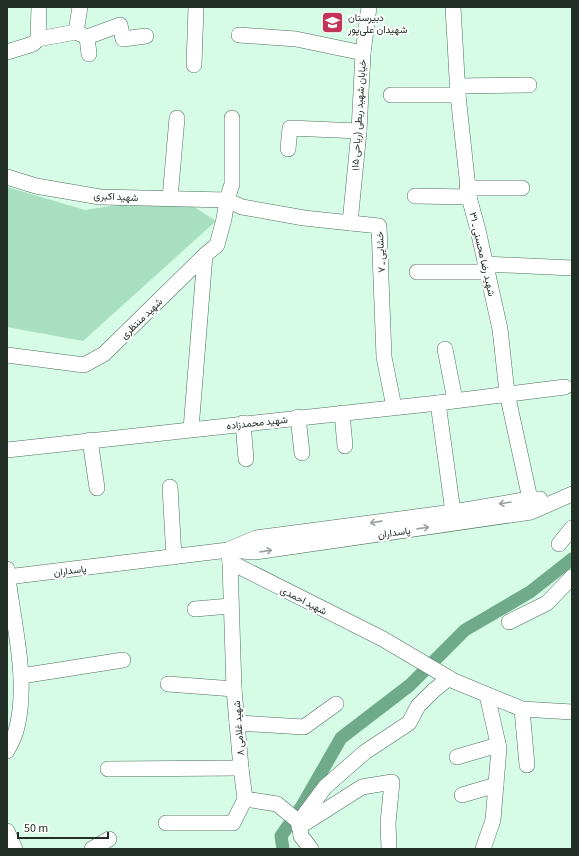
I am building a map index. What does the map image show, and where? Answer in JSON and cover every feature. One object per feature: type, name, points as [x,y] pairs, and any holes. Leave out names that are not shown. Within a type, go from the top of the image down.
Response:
[{"type":"street","points":[[38,39],[39,7]]},
{"type":"street","points":[[80,7],[81,34],[89,54]]},
{"type":"street","points":[[194,65],[196,7]]},
{"type":"street","name":"خیابان شهید ربطی (ریاحی ۱۵)","points":[[350,223],[363,53],[369,7]]},
{"type":"street","name":"شهید رضا محسنی ـ ۳۱","points":[[453,7],[458,90],[468,192],[500,329],[507,393],[530,499]]},
{"type":"street","points":[[7,52],[33,44],[38,39],[81,34],[120,25],[123,39],[146,36]]},
{"type":"street","points":[[239,35],[296,39],[363,53]]},
{"type":"street","points":[[391,95],[529,85]]},
{"type":"street","points":[[170,198],[177,118]]},
{"type":"street","name":"شهید منتظری","points":[[7,355],[84,365],[104,354],[217,245],[232,184],[232,118]]},
{"type":"street","points":[[288,149],[290,128],[358,131]]},
{"type":"street","name":"شهید اکبری","points":[[7,178],[36,186],[100,197],[227,200]]},
{"type":"street","points":[[415,196],[522,188]]},
{"type":"street","name":"خشایی ـ ۷","points":[[227,200],[242,207],[304,218],[379,226],[384,357],[394,407]]},
{"type":"street","points":[[192,429],[205,255]]},
{"type":"street","points":[[417,272],[486,268],[572,268]]},
{"type":"street","points":[[445,350],[455,400]]},
{"type":"street","name":"شهید محمدزاده","points":[[7,450],[298,417],[438,403],[565,386]]},
{"type":"street","points":[[438,403],[453,512]]},
{"type":"street","points":[[342,413],[345,446]]},
{"type":"street","points":[[298,417],[302,453]]},
{"type":"street","points":[[243,423],[246,459]]},
{"type":"street","points":[[90,440],[97,488]]},
{"type":"street","points":[[170,487],[174,557]]},
{"type":"street","name":"پاسداران","points":[[7,574],[174,557],[229,556],[531,512],[572,494]]},
{"type":"street","name":"پاسداران","points":[[229,556],[256,538],[453,512],[530,499],[557,500]]},
{"type":"street","points":[[559,544],[572,528]]},
{"type":"street","name":"۸ شهید غلامی","points":[[229,556],[234,688],[245,799]]},
{"type":"street","name":"شهید احمدی","points":[[229,556],[390,644],[445,676],[522,709],[572,712]]},
{"type":"street","points":[[7,574],[22,676],[20,709],[16,732],[7,751]]},
{"type":"street","points":[[509,622],[547,603],[572,577]]},
{"type":"street","points":[[195,609],[230,606]]},
{"type":"street","points":[[22,676],[122,660]]},
{"type":"street","points":[[299,824],[325,787],[365,752],[409,723],[418,706],[445,676]]},
{"type":"street","points":[[168,684],[234,688]]},
{"type":"street","points":[[487,695],[498,745],[494,820],[488,848]]},
{"type":"street","points":[[237,723],[304,727],[336,704]]},
{"type":"street","points":[[522,709],[527,765]]},
{"type":"street","points":[[457,757],[498,745]]},
{"type":"street","points":[[108,769],[241,768]]},
{"type":"street","points":[[299,824],[362,787],[392,782],[388,823],[388,849]]},
{"type":"street","points":[[462,795],[496,785]]},
{"type":"street","points":[[166,823],[233,823],[245,799],[277,804],[299,824],[301,836],[311,849]]},
{"type":"street","points":[[7,831],[15,849]]},
{"type":"street","points":[[92,849],[109,839]]},
{"type":"green space","points":[[7,187],[85,210],[177,196],[216,221],[83,341],[7,327]]},
{"type":"waterway","points":[[283,849],[281,836],[302,806],[341,738],[410,685],[465,630],[530,592],[572,559]]},
{"type":"place","name":"دبیرستان شهیدان علی‌پور","points":[[333,23]]}]
